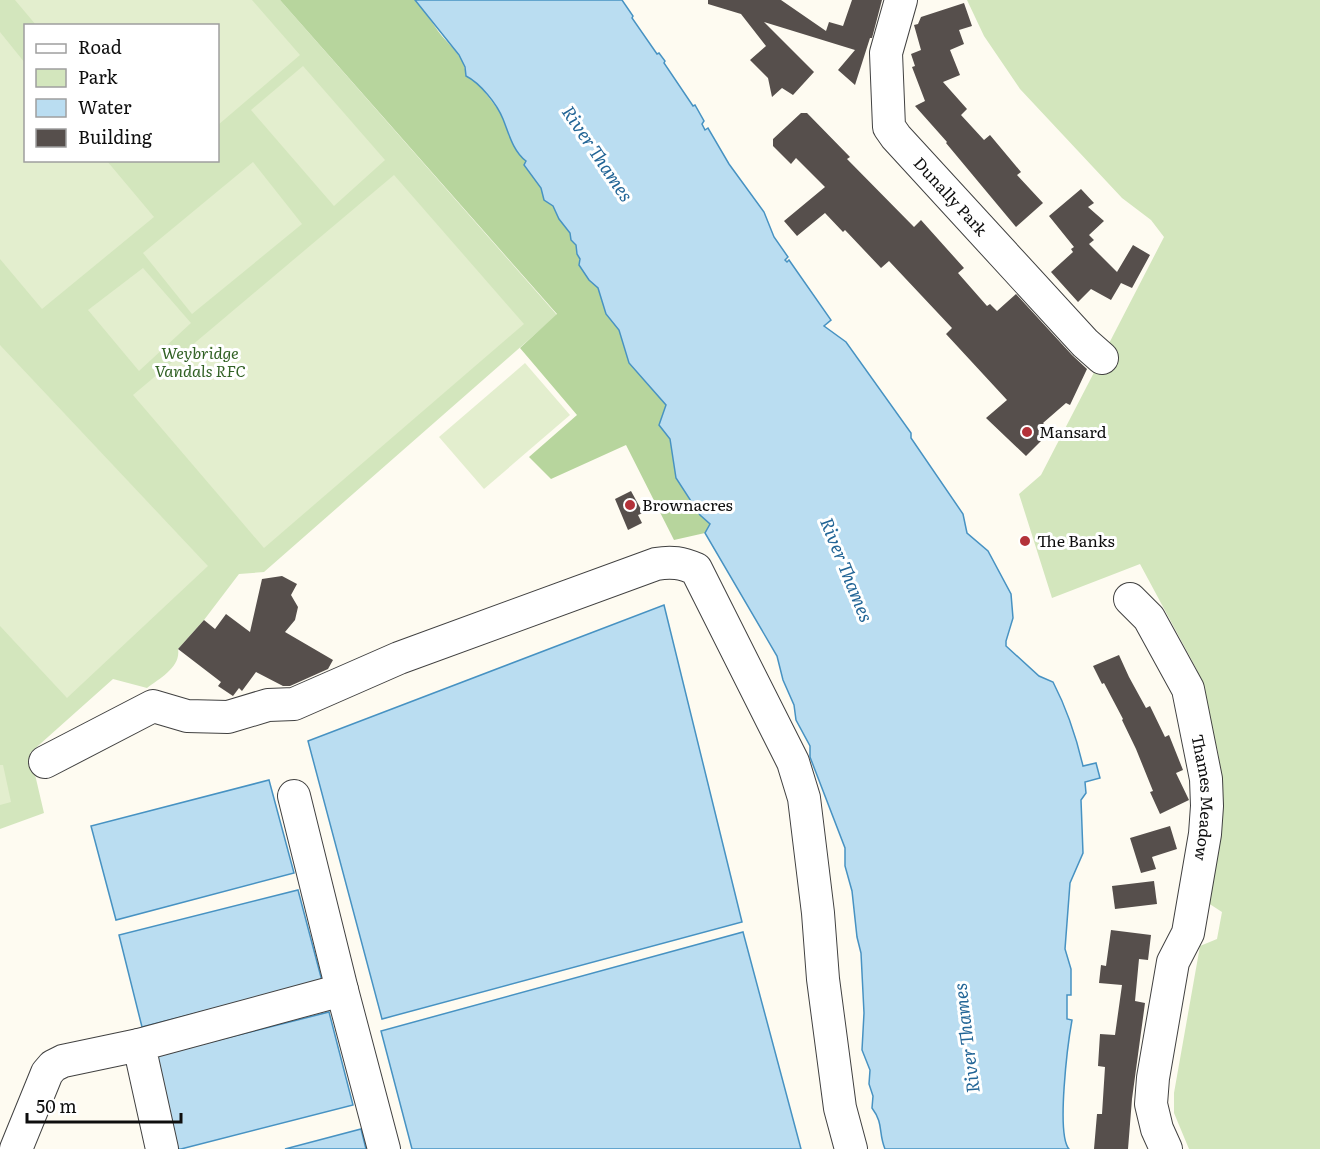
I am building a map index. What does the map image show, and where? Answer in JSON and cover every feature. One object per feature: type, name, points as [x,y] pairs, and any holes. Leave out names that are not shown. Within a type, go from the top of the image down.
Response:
[{"type":"street","name":"Dunally Park","points":[[901,0],[886,53],[889,127],[1065,321],[1102,358]]},
{"type":"street","points":[[45,762],[153,706],[188,716],[228,717],[268,705],[294,704],[399,658],[656,564],[676,562],[696,569],[793,762],[804,798],[826,1002],[840,1108],[850,1149]]},
{"type":"street","name":"Thames Meadow","points":[[1130,599],[1149,618],[1188,689],[1206,779],[1208,806],[1204,844],[1188,933],[1173,962],[1153,1078],[1151,1104],[1157,1129],[1166,1149]]},
{"type":"street","points":[[294,796],[384,1149]]},
{"type":"street","points":[[16,1149],[47,1073],[53,1066],[63,1061],[139,1045],[342,990]]},
{"type":"street","points":[[139,1045],[162,1149]]},
{"type":"green space","name":"Weybridge Vandals RFC","points":[[0,0],[280,0],[557,315],[264,572],[239,574],[204,620],[178,649],[173,667],[163,676],[147,688],[113,679],[30,753],[44,813],[0,829]]},
{"type":"green space","points":[[15,0],[252,0],[300,55],[219,124],[219,24],[35,24]]},
{"type":"green space","points":[[280,0],[415,0],[460,57],[466,76],[477,82],[503,116],[509,136],[526,161],[524,165],[541,188],[544,200],[553,206],[559,219],[570,233],[589,280],[598,288],[606,314],[619,330],[629,363],[666,405],[659,425],[670,439],[676,478],[700,515],[710,524],[705,533],[674,540],[626,445],[551,479],[529,457],[577,415],[520,348],[557,314]]},
{"type":"green space","points":[[967,0],[1320,0],[1320,1149],[1189,1149],[1174,1113],[1174,1093],[1200,946],[1217,939],[1222,912],[1205,901],[1223,805],[1218,752],[1197,670],[1140,564],[1052,598],[1019,494],[1041,475],[1164,237],[1151,220],[1122,198],[1020,89],[984,36]]},
{"type":"green space","points":[[0,32],[24,62],[24,162],[108,162],[154,217],[42,309],[0,259]]},
{"type":"green space","points":[[303,66],[385,160],[334,206],[251,110]]},
{"type":"green space","points":[[253,162],[302,224],[192,314],[143,253]]},
{"type":"green space","points":[[394,175],[524,324],[264,548],[133,395]]},
{"type":"green space","points":[[143,268],[191,323],[139,371],[88,310]]},
{"type":"green space","points":[[0,345],[208,566],[67,698],[0,626]]},
{"type":"green space","points":[[525,363],[570,415],[484,489],[439,437]]},
{"type":"green space","points":[[0,765],[3,765],[11,802],[0,805]]},
{"type":"water","name":"River Thames","points":[[415,0],[622,0],[693,106],[695,105],[704,121],[702,124],[705,130],[708,128],[729,164],[764,212],[774,237],[788,257],[785,260],[787,262],[789,260],[831,320],[824,326],[846,342],[911,433],[911,438],[963,514],[967,533],[988,551],[1011,594],[1013,618],[1006,646],[1039,676],[1053,682],[1071,723],[1083,766],[1096,763],[1100,778],[1085,782],[1086,793],[1081,800],[1083,853],[1070,883],[1065,949],[1071,969],[1071,995],[1067,995],[1067,1019],[1072,1020],[1063,1107],[1065,1140],[1069,1149],[885,1149],[880,1124],[872,1108],[870,1070],[862,1050],[864,1013],[861,953],[852,891],[845,866],[845,848],[810,757],[810,746],[796,720],[794,705],[783,680],[777,656],[705,533],[710,524],[700,515],[676,478],[670,439],[659,425],[666,405],[629,363],[619,330],[606,314],[598,288],[589,280],[579,265],[580,259],[570,233],[559,219],[553,206],[544,200],[541,188],[524,165],[526,161],[509,136],[497,107],[482,89],[466,76],[465,67],[459,55]]},
{"type":"water","points":[[664,605],[742,922],[382,1019],[308,741]]},
{"type":"water","points":[[269,780],[294,873],[116,920],[91,826]]},
{"type":"water","points":[[298,890],[322,981],[142,1027],[119,935]]},
{"type":"water","points":[[743,932],[801,1149],[412,1149],[381,1031]]},
{"type":"water","points":[[329,1012],[353,1105],[175,1149],[151,1057]]},
{"type":"water","points":[[361,1129],[366,1149],[285,1149]]},
{"type":"building","points":[[708,0],[781,0],[826,31],[829,22],[843,26],[852,0],[882,0],[872,38],[870,38],[855,85],[838,70],[855,50],[764,22],[814,72],[793,95],[782,88],[772,97],[768,78],[750,60],[766,46],[741,14],[708,4]]},
{"type":"building","points":[[964,3],[972,26],[959,30],[964,44],[950,50],[960,75],[943,82],[967,109],[961,115],[984,140],[990,135],[1021,172],[1017,175],[1043,203],[1016,227],[915,106],[925,101],[912,67],[915,66],[911,54],[921,50],[914,25],[918,24],[921,17]]},
{"type":"building","points":[[801,113],[807,113],[850,157],[847,159],[914,227],[921,220],[964,268],[958,273],[987,306],[990,304],[997,311],[1016,294],[1087,369],[1070,405],[1066,403],[1043,423],[1051,431],[1026,456],[986,418],[1007,400],[946,334],[952,328],[889,261],[881,268],[845,230],[843,232],[825,213],[797,236],[784,221],[825,187],[796,158],[791,164],[773,146],[773,139]]},
{"type":"building","points":[[1081,189],[1094,203],[1088,207],[1104,221],[1089,235],[1094,240],[1089,244],[1117,272],[1133,245],[1150,255],[1132,288],[1121,283],[1111,300],[1091,289],[1078,302],[1051,272],[1073,252],[1071,249],[1074,247],[1049,216]]},
{"type":"building","name":"Brownacres","points":[[631,491],[643,513],[638,515],[642,523],[628,530],[615,499]]},
{"type":"building","points":[[282,576],[297,584],[291,595],[298,607],[295,620],[285,632],[333,660],[328,669],[290,686],[283,686],[256,672],[242,691],[239,688],[233,696],[218,686],[221,682],[178,649],[204,620],[215,629],[226,614],[250,632],[262,579]]},
{"type":"building","points":[[1119,655],[1146,708],[1150,706],[1165,737],[1169,735],[1183,770],[1176,773],[1189,800],[1160,814],[1150,792],[1153,791],[1123,719],[1093,666]]},
{"type":"building","points":[[1170,826],[1177,849],[1152,857],[1156,869],[1141,873],[1130,838]]},
{"type":"building","points":[[1154,881],[1157,904],[1115,909],[1112,886]]},
{"type":"building","points":[[1111,930],[1151,935],[1148,960],[1139,959],[1135,1001],[1145,1003],[1132,1099],[1128,1149],[1094,1149],[1097,1114],[1102,1114],[1105,1067],[1098,1066],[1100,1034],[1115,1035],[1122,985],[1099,983],[1101,965],[1106,966]]},
{"type":"place","name":"Mansard","points":[[1027,432]]},
{"type":"place","name":"Brownacres","points":[[630,505]]},
{"type":"place","name":"The Banks","points":[[1025,541]]}]
